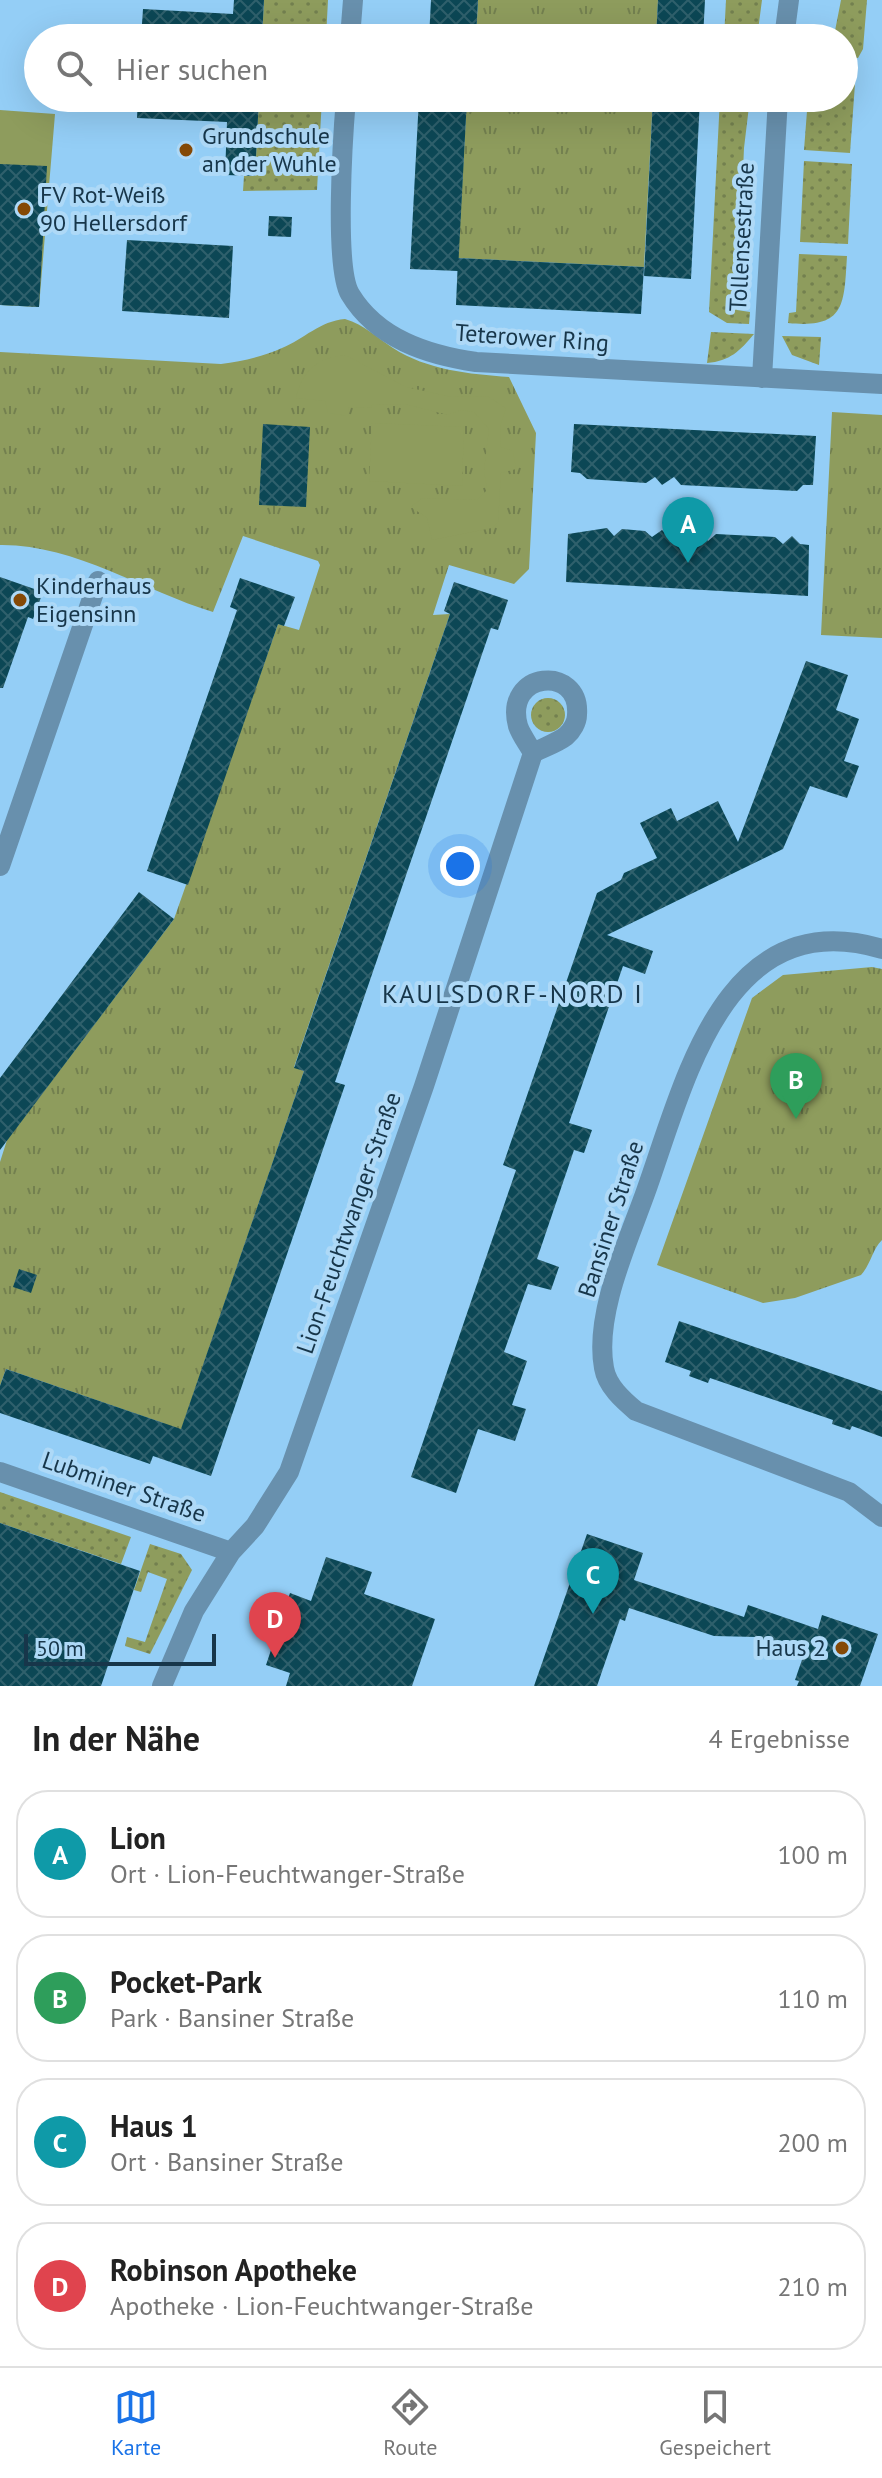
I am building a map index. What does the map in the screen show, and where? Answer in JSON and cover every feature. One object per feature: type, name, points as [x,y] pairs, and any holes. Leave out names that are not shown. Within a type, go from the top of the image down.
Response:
[{"type":"street","points":[[351,24],[353,0]]},
{"type":"street","points":[[786,24],[789,0]]},
{"type":"street","name":"Teterower Ring","points":[[345,112],[341,164],[344,271],[348,292],[368,318],[390,333],[438,357],[476,362],[882,384]]},
{"type":"street","name":"Tollensestraße","points":[[762,378],[777,112]]},
{"type":"street","points":[[0,866],[98,581]]},
{"type":"street","name":"Lion-Feuchtwanger-Straße","points":[[162,1686],[194,1611],[231,1552],[255,1526],[289,1472],[424,1086],[533,753]]},
{"type":"street","name":"Bansiner Straße","points":[[882,949],[853,940],[799,946],[767,963],[720,1005],[688,1072],[615,1277],[602,1351],[604,1372],[618,1395],[636,1411],[849,1492],[882,1517]]},
{"type":"street","name":"Lubminer Straße","points":[[0,1472],[231,1552]]},
{"type":"green space","points":[[264,0],[328,0],[327,24],[263,24]]},
{"type":"green space","points":[[478,0],[658,0],[657,24],[477,24]]},
{"type":"green space","points":[[726,0],[762,0],[759,24],[725,24]]},
{"type":"green space","points":[[841,0],[867,0],[863,49],[858,58],[858,24],[836,24]]},
{"type":"green space","name":"FV Rot-Weiß 90 Hellersdorf","points":[[0,110],[55,114],[39,307],[0,305]]},
{"type":"green space","points":[[258,112],[321,112],[317,190],[243,191],[244,176],[255,176]]},
{"type":"green space","points":[[466,112],[652,112],[644,267],[458,258]]},
{"type":"green space","points":[[719,112],[748,112],[737,310],[750,312],[749,324],[727,323],[709,312]]},
{"type":"green space","points":[[807,112],[853,112],[850,153],[804,150]]},
{"type":"green space","points":[[804,161],[852,164],[848,244],[800,242]]},
{"type":"green space","points":[[799,254],[847,256],[842,300],[838,310],[821,322],[788,323],[789,313],[796,312]]},
{"type":"green space","points":[[345,319],[406,355],[434,366],[509,377],[536,433],[529,569],[514,584],[449,565],[433,615],[450,614],[294,1067],[304,1071],[177,1442],[163,1423],[6,1369],[0,1386],[0,1162],[7,1140],[174,919],[278,624],[299,630],[320,565],[318,561],[243,536],[213,612],[82,560],[28,547],[0,545],[0,352],[221,364],[274,351],[328,323]]},
{"type":"green space","points":[[711,332],[754,334],[734,354],[707,363]]},
{"type":"green space","points":[[782,336],[821,337],[819,365],[792,355]]},
{"type":"green space","points":[[345,355],[406,387],[452,397],[487,396],[506,408],[500,426],[501,447],[513,451],[516,469],[501,473],[498,522],[492,528],[432,540],[427,518],[411,507],[422,498],[477,500],[487,490],[484,470],[489,429],[474,412],[461,410],[448,415],[405,404],[372,405],[371,408],[349,407],[348,416],[328,413],[325,401],[296,398],[302,380],[312,368],[326,359]]},
{"type":"green space","points":[[832,412],[882,415],[882,638],[821,635]]},
{"type":"green space","points":[[372,423],[464,427],[462,486],[369,481]]},
{"type":"green space","points":[[548,698],[560,703],[565,715],[560,727],[548,732],[536,727],[531,715],[536,703]]},
{"type":"green space","points":[[872,967],[882,969],[882,1240],[864,1271],[861,1275],[795,1298],[763,1303],[657,1265],[752,998],[783,975]]},
{"type":"green space","points":[[0,1492],[131,1537],[121,1564],[0,1523]]},
{"type":"green space","points":[[150,1544],[181,1554],[192,1570],[150,1654],[125,1646],[127,1637],[145,1642],[167,1579],[148,1572],[141,1592],[134,1590]]},
{"type":"building","points":[[234,0],[264,0],[263,24],[142,24],[143,9],[233,14]]},
{"type":"building","points":[[431,0],[478,0],[477,24],[430,24]]},
{"type":"building","points":[[658,0],[705,0],[704,24],[657,24]]},
{"type":"building","points":[[137,112],[258,112],[255,176],[225,175],[227,122],[137,118]]},
{"type":"building","points":[[418,112],[466,112],[458,271],[410,269]]},
{"type":"building","points":[[652,112],[699,112],[691,279],[644,276]]},
{"type":"building","name":"FV Rot-Weiß 90 Hellersdorf","points":[[0,164],[47,166],[39,307],[0,305]]},
{"type":"building","points":[[269,216],[292,217],[291,237],[268,236]]},
{"type":"building","points":[[127,240],[233,246],[229,318],[122,311]]},
{"type":"building","points":[[458,258],[644,267],[641,314],[456,305]]},
{"type":"building","points":[[263,424],[310,427],[306,507],[259,505]]},
{"type":"building","points":[[574,424],[816,436],[813,485],[803,485],[797,491],[681,485],[674,477],[662,485],[655,477],[646,483],[587,479],[580,473],[571,472]]},
{"type":"building","points":[[607,528],[614,536],[622,529],[645,531],[652,537],[662,530],[670,538],[681,530],[684,533],[701,533],[708,541],[716,534],[775,537],[783,544],[792,536],[800,544],[809,545],[808,596],[566,582],[568,534]]},
{"type":"building","points":[[0,577],[43,592],[33,619],[28,617],[3,688],[0,688]]},
{"type":"building","points":[[240,578],[295,597],[284,626],[278,624],[188,885],[147,871],[237,610],[230,607]]},
{"type":"building","points":[[454,582],[508,600],[498,630],[491,628],[335,1082],[345,1085],[211,1476],[153,1456],[150,1464],[0,1413],[0,1386],[6,1369],[181,1429],[304,1071],[294,1068],[450,614],[444,611]]},
{"type":"building","points":[[806,661],[848,675],[836,710],[859,719],[844,761],[859,766],[847,798],[810,786],[783,849],[607,935],[653,951],[645,974],[623,966],[569,1123],[592,1130],[584,1153],[574,1150],[537,1259],[559,1267],[551,1290],[528,1284],[504,1352],[527,1361],[512,1405],[526,1409],[515,1441],[478,1429],[456,1493],[411,1477],[516,1170],[503,1165],[597,893],[621,880],[624,873],[657,858],[640,823],[671,808],[677,821],[718,801],[738,842]]},
{"type":"building","points":[[139,892],[174,919],[0,1150],[0,1078]]},
{"type":"building","points":[[19,1269],[37,1275],[31,1293],[13,1287]]},
{"type":"building","points":[[679,1321],[882,1391],[882,1437],[852,1426],[850,1430],[832,1424],[833,1420],[710,1378],[708,1383],[689,1376],[691,1371],[665,1362]]},
{"type":"building","points":[[0,1523],[140,1571],[101,1686],[0,1686]]},
{"type":"building","points":[[587,1534],[643,1553],[634,1580],[744,1617],[748,1605],[818,1629],[822,1615],[878,1634],[860,1686],[797,1686],[799,1681],[795,1680],[804,1654],[756,1637],[714,1636],[629,1608],[625,1621],[620,1619],[597,1686],[534,1686]]},
{"type":"building","points":[[326,1557],[372,1572],[364,1594],[435,1619],[412,1686],[286,1686],[290,1673],[266,1665],[290,1593],[311,1601]]},
{"type":"place","name":"Grundschule an der Wuhle","points":[[186,150]]},
{"type":"place","name":"FV Rot-Weiß 90 Hellersdorf","points":[[24,209]]},
{"type":"place","name":"Lion","points":[[688,563]]},
{"type":"place","name":"Kinderhaus Eigensinn","points":[[20,600]]},
{"type":"place","name":"Pocket-Park","points":[[796,1119]]},
{"type":"place","name":"Haus 1","points":[[593,1614]]},
{"type":"place","name":"Haus 2","points":[[842,1648]]},
{"type":"place","name":"Robinson Apotheke","points":[[275,1658]]},
{"type":"district","name":"KAULSDORF-NORD I","points":[[513,994]]}]
